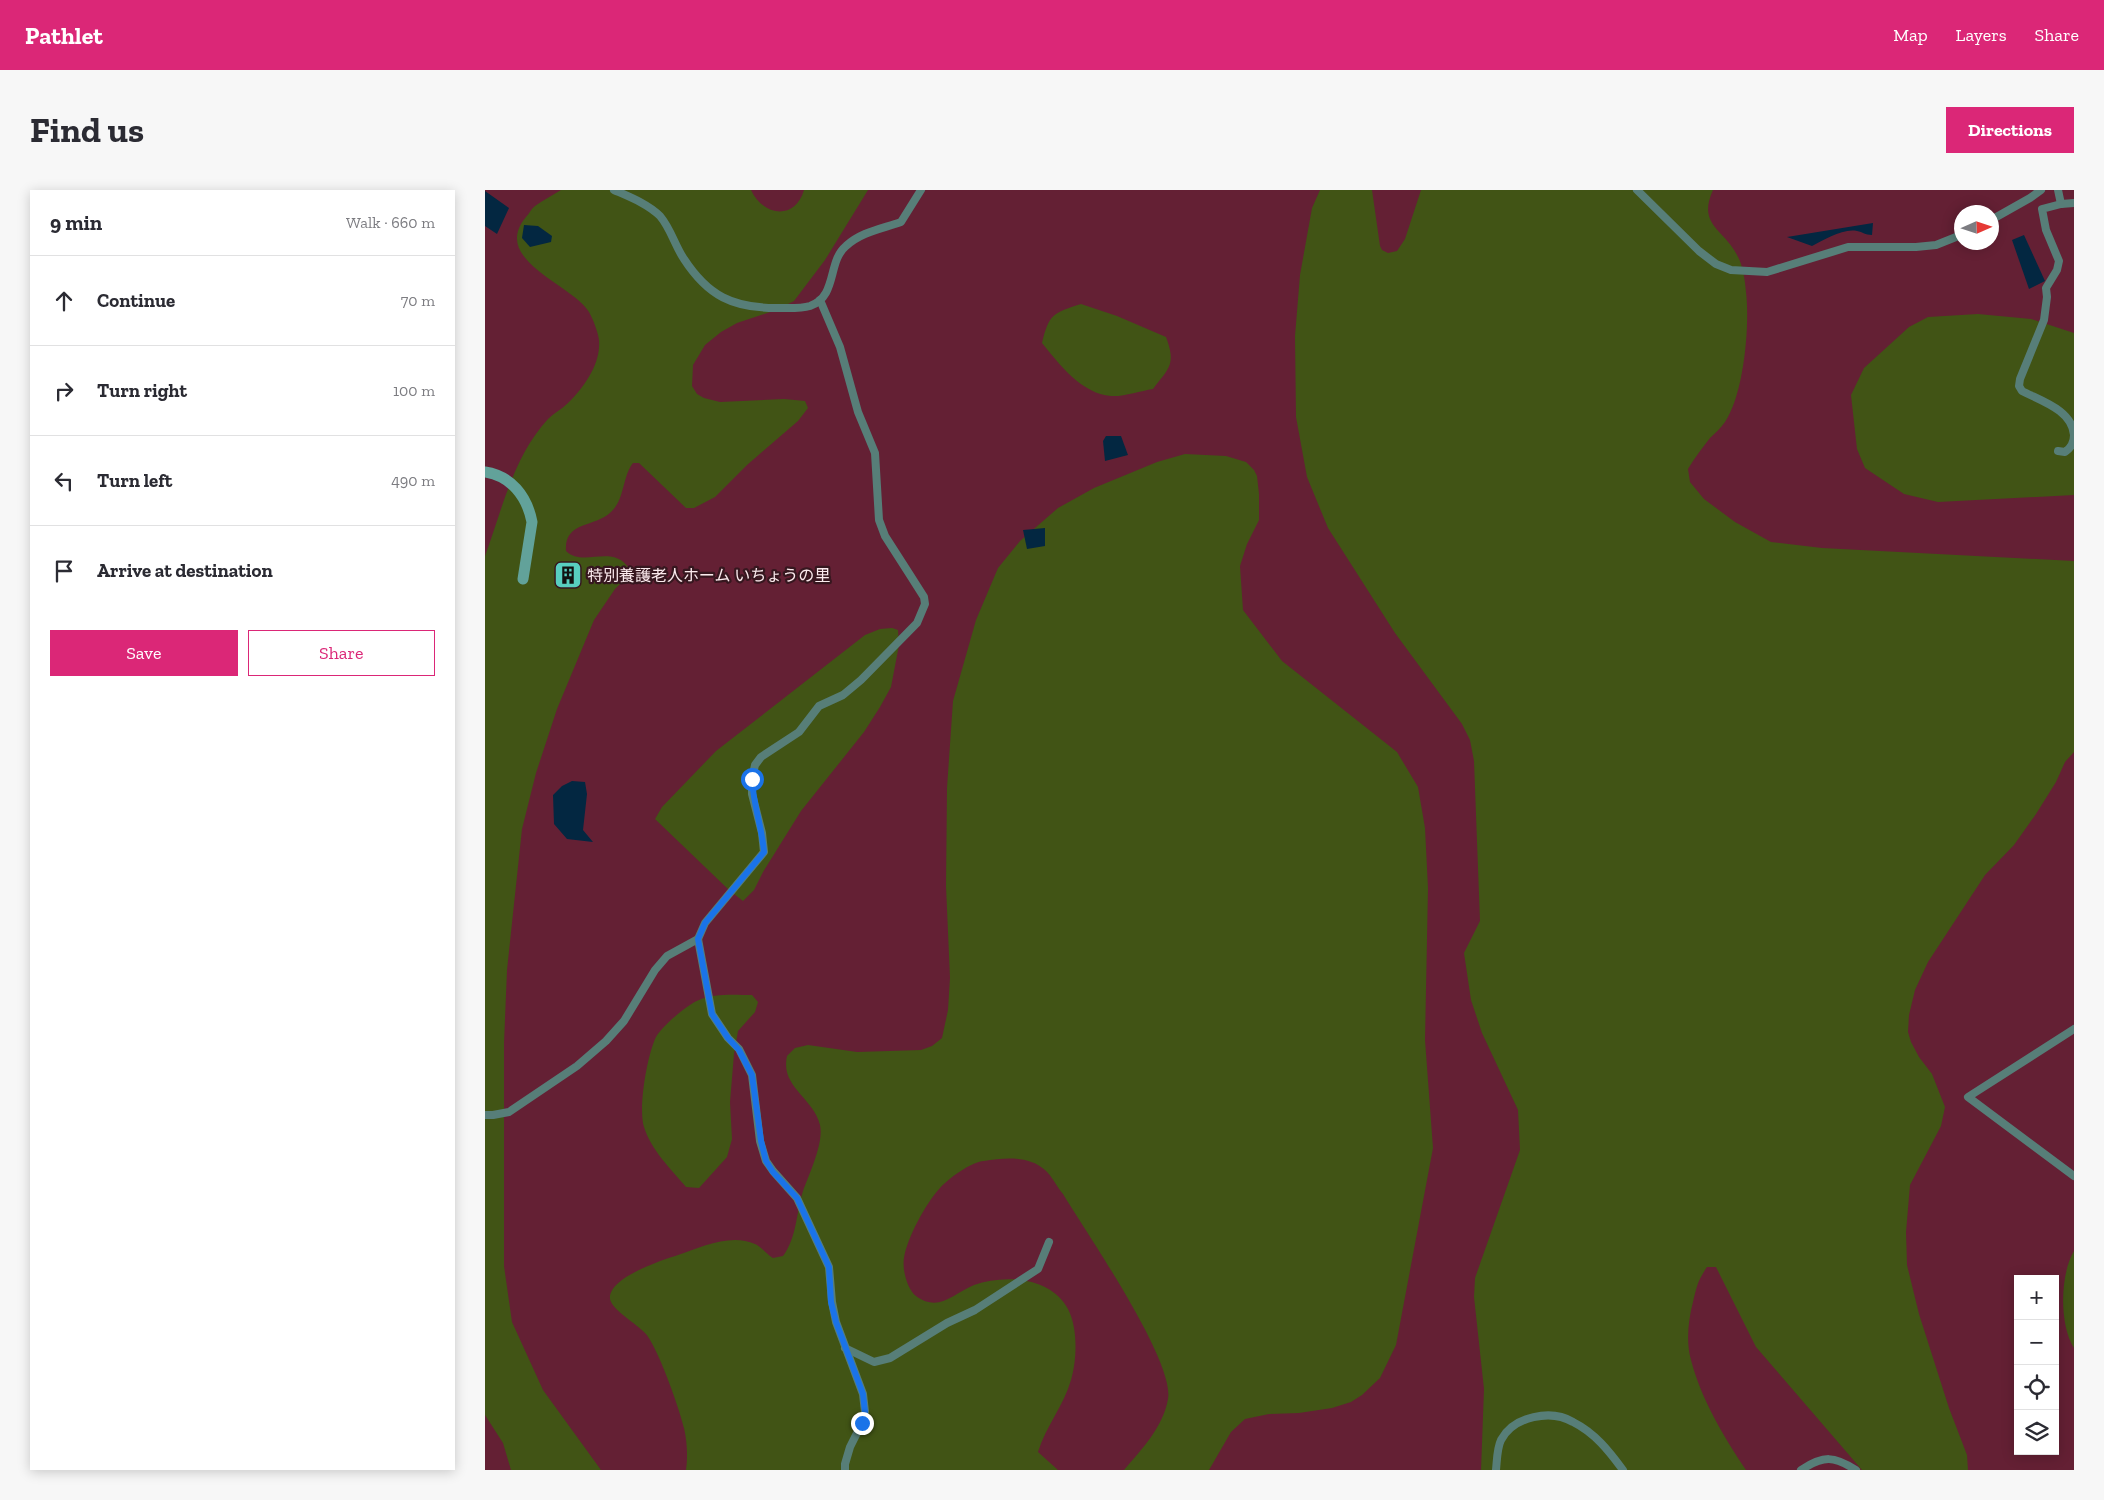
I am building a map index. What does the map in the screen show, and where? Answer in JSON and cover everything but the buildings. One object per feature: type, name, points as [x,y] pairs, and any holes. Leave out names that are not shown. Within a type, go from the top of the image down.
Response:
[{"type":"street","points":[[614,190],[644,204],[660,216],[684,259],[713,292],[733,304],[769,308],[811,306],[820,300],[829,289],[837,260],[844,247],[862,234],[901,222],[921,190]]},
{"type":"street","points":[[1637,190],[1699,251],[1716,264],[1731,270],[1767,272],[1848,247],[1917,247],[1936,244],[1954,238]]},
{"type":"street","points":[[1999,215],[2041,190]]},
{"type":"street","points":[[2058,190],[2061,204]]},
{"type":"street","points":[[2058,451],[2065,452],[2071,448],[2074,439],[2073,428],[2059,411],[2022,391],[2019,386],[2020,379],[2044,320],[2047,304],[2046,288],[2057,270],[2059,261],[2046,230],[2042,209],[2061,204],[2074,204]]},
{"type":"street","points":[[820,300],[840,347],[857,412],[875,453],[878,476],[876,494],[879,520],[885,536],[915,582],[925,604],[917,623],[861,680],[843,695],[819,706],[799,732],[761,757],[755,765],[752,779],[752,794],[763,834],[764,852],[705,923],[698,939],[712,1014],[728,1038],[739,1050],[752,1075],[761,1141],[766,1161],[773,1172],[797,1198],[829,1267],[831,1302],[845,1348],[863,1394],[865,1412],[862,1423],[850,1447],[845,1470]]},
{"type":"street","points":[[485,472],[497,474],[518,489],[530,513],[532,522],[523,578]]},
{"type":"street","points":[[485,1115],[509,1112],[577,1066],[606,1041],[624,1021],[655,970],[667,956],[698,939]]},
{"type":"street","points":[[2074,1029],[1968,1097],[2074,1176]]},
{"type":"street","points":[[845,1348],[874,1362],[890,1358],[947,1323],[975,1310],[1038,1269],[1049,1242]]},
{"type":"street","points":[[1496,1470],[1501,1440],[1509,1430],[1532,1417],[1557,1416],[1573,1421],[1600,1440],[1623,1470]]},
{"type":"street","points":[[1801,1470],[1821,1460],[1835,1458],[1856,1470]]},
{"type":"green space","points":[[561,190],[751,190],[756,199],[763,205],[771,210],[779,211],[794,207],[800,200],[804,190],[868,190],[825,260],[794,301],[776,310],[737,323],[721,332],[705,345],[693,365],[692,386],[697,394],[704,398],[720,402],[784,399],[805,401],[808,408],[798,421],[747,465],[715,497],[694,508],[686,508],[639,463],[633,463],[629,469],[616,507],[597,521],[575,530],[570,534],[567,541],[566,551],[573,556],[607,556],[623,561],[629,569],[625,579],[615,589],[594,620],[557,709],[536,773],[522,829],[507,970],[504,1043],[504,1266],[512,1322],[543,1390],[601,1470],[511,1470],[503,1443],[485,1415],[485,556],[510,484],[526,450],[548,419],[566,405],[580,390],[594,366],[599,349],[599,340],[589,312],[567,291],[526,259],[518,246],[518,232],[531,210]]},
{"type":"green space","points":[[1320,190],[1372,190],[1380,246],[1382,250],[1388,253],[1397,251],[1405,239],[1421,190],[1713,190],[1708,211],[1710,219],[1732,246],[1741,263],[1746,287],[1747,322],[1741,377],[1732,410],[1688,469],[1690,482],[1704,499],[1735,522],[1771,542],[1822,548],[2074,561],[2074,752],[2065,762],[2056,782],[2036,814],[2014,845],[1985,875],[1928,962],[1915,990],[1909,1015],[1908,1032],[1911,1042],[1919,1057],[1932,1074],[1945,1107],[1941,1126],[1910,1185],[1906,1232],[1907,1265],[1919,1314],[1949,1408],[1967,1455],[1968,1470],[1862,1470],[1756,1347],[1716,1267],[1707,1267],[1698,1284],[1691,1309],[1688,1331],[1689,1353],[1695,1375],[1707,1403],[1746,1470],[1481,1470],[1484,1389],[1474,1297],[1475,1278],[1520,1150],[1518,1110],[1482,1033],[1471,1000],[1464,953],[1480,921],[1474,761],[1470,740],[1462,724],[1395,633],[1328,528],[1307,477],[1296,417],[1295,336],[1300,275],[1312,208]]},
{"type":"green space","points":[[1081,304],[1117,316],[1166,337],[1171,353],[1170,365],[1153,389],[1121,396],[1100,394],[1081,384],[1056,360],[1042,343],[1047,326],[1050,320],[1058,313]]},
{"type":"green space","points":[[1978,314],[2031,319],[2074,333],[2074,495],[1938,502],[1904,494],[1865,468],[1857,449],[1851,395],[1864,368],[1909,327],[1928,317]]},
{"type":"green space","points":[[1185,454],[1226,456],[1246,462],[1254,470],[1257,476],[1259,494],[1259,520],[1247,544],[1240,566],[1243,610],[1282,661],[1397,752],[1418,787],[1425,828],[1428,888],[1425,1040],[1433,1148],[1396,1345],[1380,1378],[1362,1395],[1351,1402],[1332,1408],[1299,1413],[1269,1414],[1245,1419],[1231,1432],[1209,1470],[1124,1470],[1157,1428],[1168,1399],[1166,1381],[1158,1356],[1127,1296],[1048,1172],[1038,1165],[1024,1160],[992,1160],[979,1162],[967,1167],[949,1180],[935,1194],[918,1221],[909,1241],[904,1258],[905,1273],[913,1293],[924,1301],[932,1303],[946,1300],[974,1285],[1013,1279],[1039,1284],[1051,1290],[1060,1298],[1068,1309],[1074,1325],[1074,1363],[1068,1389],[1041,1442],[1038,1452],[1058,1470],[686,1470],[687,1449],[684,1428],[662,1364],[645,1333],[615,1308],[610,1299],[612,1291],[627,1277],[638,1271],[716,1242],[746,1241],[757,1245],[773,1258],[783,1256],[794,1233],[803,1191],[818,1149],[821,1132],[816,1115],[788,1076],[786,1067],[787,1056],[795,1048],[808,1045],[857,1052],[921,1050],[932,1046],[942,1038],[948,1010],[950,978],[946,886],[947,788],[953,701],[976,620],[998,568],[1020,541],[1058,508],[1094,488],[1157,462]]},
{"type":"green space","points":[[892,628],[898,630],[899,645],[891,687],[864,732],[801,811],[754,890],[743,901],[655,819],[662,807],[716,751],[865,635],[880,629]]},
{"type":"green space","points":[[718,995],[752,995],[758,1002],[755,1012],[738,1031],[734,1054],[730,1102],[732,1139],[727,1157],[699,1188],[686,1187],[651,1144],[644,1127],[642,1108],[649,1056],[656,1037],[663,1028],[694,1002]]},
{"type":"green space","points":[[2074,1251],[2074,1348],[2066,1326],[2063,1300],[2066,1273]]},
{"type":"water","points":[[485,191],[509,208],[497,234],[485,226]]},
{"type":"water","points":[[1873,223],[1872,235],[1857,231],[1846,231],[1812,246],[1787,237]]},
{"type":"water","points":[[524,225],[538,226],[552,236],[551,242],[530,247],[522,238]]},
{"type":"water","points":[[2024,235],[2045,281],[2029,289],[2012,240]]},
{"type":"water","points":[[1106,436],[1121,436],[1128,455],[1105,461],[1103,441]]},
{"type":"water","points":[[1045,528],[1045,546],[1027,549],[1023,530]]},
{"type":"water","points":[[572,781],[585,782],[587,794],[583,830],[593,842],[567,839],[554,824],[553,795],[562,786]]},
{"type":"place","name":"特別養護老人ホーム いちょうの里","points":[[568,575]]},
{"type":"route","points":[[752,779],[752,794],[763,834],[764,852],[705,923],[698,939],[712,1014],[728,1038],[739,1050],[752,1075],[754,1102],[766,1161],[773,1172],[797,1198],[829,1267],[831,1302],[836,1322],[863,1394],[865,1412],[862,1423]]}]
